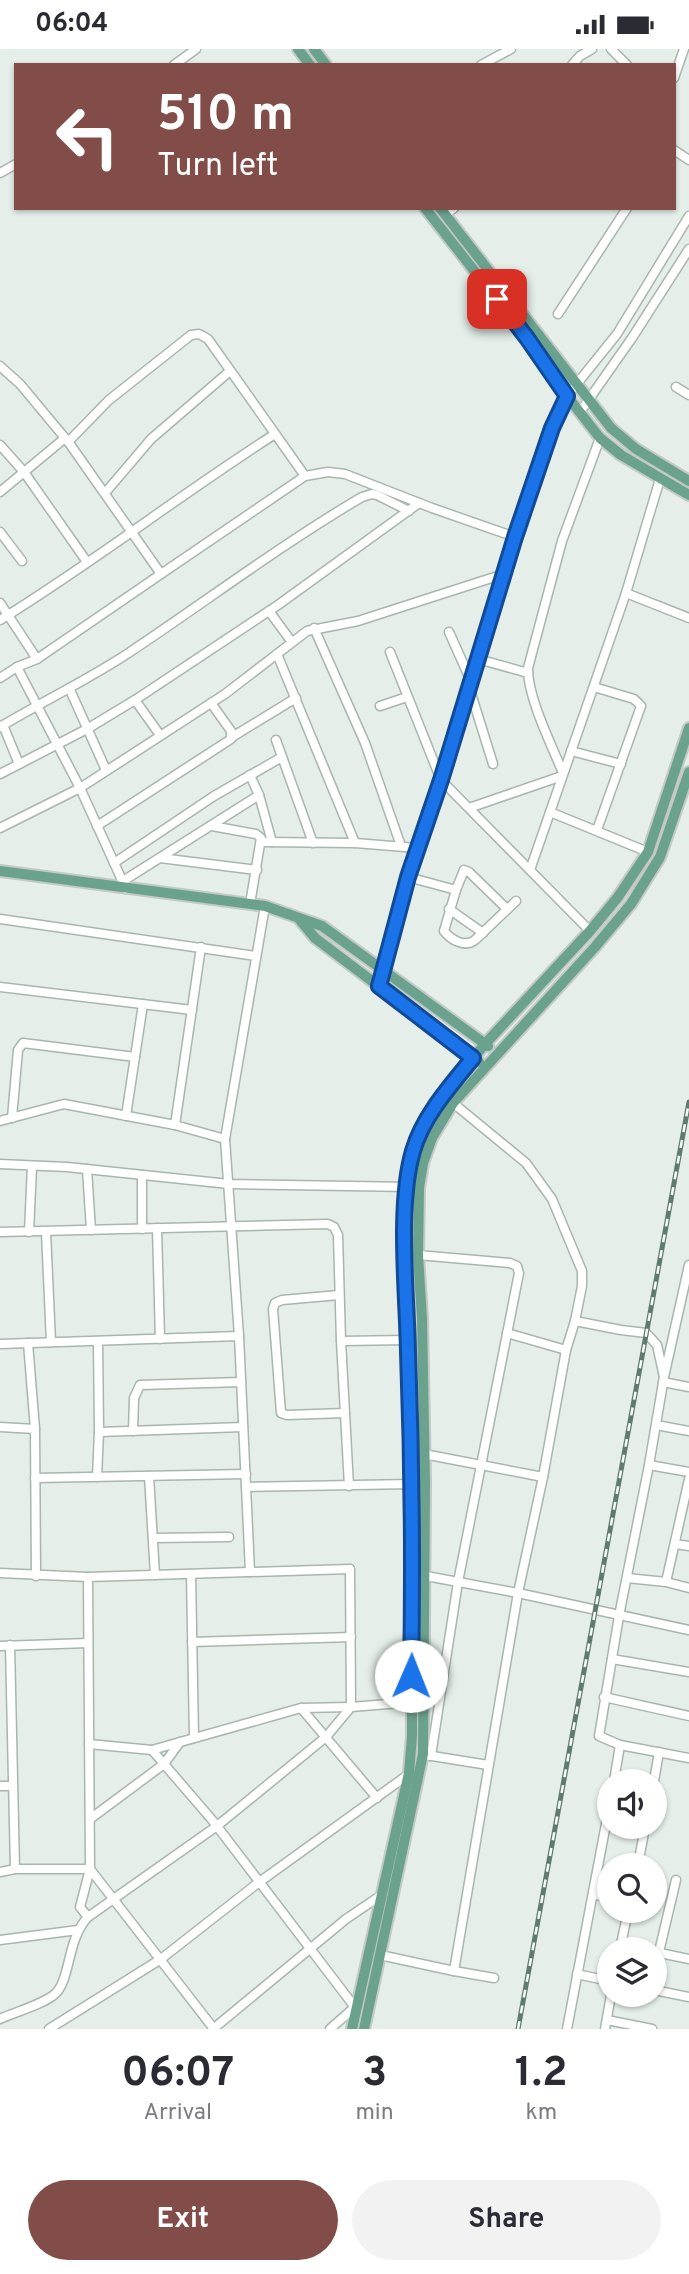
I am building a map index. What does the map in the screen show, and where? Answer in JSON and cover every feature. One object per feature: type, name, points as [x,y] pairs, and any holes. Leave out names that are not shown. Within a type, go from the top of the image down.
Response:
[{"type":"main road","points":[[427,210],[527,338],[600,438],[621,455],[689,495]]},
{"type":"main road","points":[[446,210],[611,429],[636,449],[689,481]]},
{"type":"main road","points":[[364,2029],[427,1755],[422,1318],[413,1149],[450,1086],[485,1044],[590,931],[618,897],[648,852],[689,728]]},
{"type":"main road","points":[[352,2029],[409,1773],[413,1702],[412,1484],[405,1256],[413,1187],[432,1138],[453,1103],[631,904],[660,857],[689,772]]},
{"type":"main road","points":[[0,871],[124,885],[265,906],[322,926],[496,1053]]},
{"type":"main road","points":[[299,918],[315,938],[485,1066]]},
{"type":"street","points":[[177,63],[196,49]]},
{"type":"street","points":[[485,63],[511,49]]},
{"type":"street","points":[[574,63],[592,49]]},
{"type":"street","points":[[611,49],[625,63]]},
{"type":"street","points":[[676,72],[684,49]]},
{"type":"street","points":[[558,314],[626,210]]},
{"type":"street","points":[[379,986],[408,877],[552,428],[567,396],[617,334],[689,216]]},
{"type":"street","points":[[580,412],[689,249]]},
{"type":"street","points":[[2,487],[67,440],[109,400],[191,335],[199,334],[205,336],[304,476]]},
{"type":"street","points":[[0,366],[20,384],[67,440],[161,575]]},
{"type":"street","points":[[105,493],[151,439],[230,371]]},
{"type":"street","points":[[676,387],[689,395]]},
{"type":"street","points":[[4,617],[133,533],[181,497],[275,435]]},
{"type":"street","points":[[563,775],[528,673],[562,541],[600,438]]},
{"type":"street","points":[[0,445],[24,472],[87,562]]},
{"type":"street","points":[[0,678],[37,659],[304,476],[328,472],[345,474],[515,537]]},
{"type":"street","points":[[530,870],[626,593],[660,479]]},
{"type":"street","points":[[19,764],[2,726],[37,705],[70,690],[130,652],[362,496],[377,495],[409,511]]},
{"type":"street","points":[[0,774],[87,729],[135,700],[268,611],[419,503]]},
{"type":"street","points":[[0,532],[22,561]]},
{"type":"street","points":[[0,828],[80,788],[211,703],[291,641],[314,628],[358,621],[503,574]]},
{"type":"street","points":[[626,593],[689,618]]},
{"type":"street","points":[[0,603],[4,617],[37,659]]},
{"type":"street","points":[[268,611],[291,641]]},
{"type":"street","points":[[314,628],[365,743],[401,846]]},
{"type":"street","points":[[449,632],[470,684],[494,764]]},
{"type":"street","points":[[390,652],[441,780],[590,931]]},
{"type":"street","points":[[277,654],[355,843]]},
{"type":"street","points":[[478,659],[528,673]]},
{"type":"street","points":[[17,667],[80,788],[124,885],[160,858],[259,795]]},
{"type":"street","points":[[594,687],[641,703],[597,829]]},
{"type":"street","points":[[70,690],[106,770]]},
{"type":"street","points":[[380,706],[407,697]]},
{"type":"street","points":[[97,825],[296,698]]},
{"type":"street","points":[[135,700],[160,735]]},
{"type":"street","points":[[211,703],[231,731],[232,737]]},
{"type":"street","points":[[276,740],[313,842]]},
{"type":"street","points":[[571,751],[621,764]]},
{"type":"street","points":[[114,863],[214,796],[282,757]]},
{"type":"street","points":[[250,775],[259,795],[272,842]]},
{"type":"street","points":[[468,808],[563,775]]},
{"type":"street","points":[[550,812],[648,852]]},
{"type":"street","points":[[212,826],[256,834],[261,838],[250,904]]},
{"type":"street","points":[[262,842],[355,843],[417,848]]},
{"type":"street","points":[[160,858],[257,870]]},
{"type":"street","points":[[507,909],[468,871],[463,871],[443,928],[448,936],[468,945],[516,901]]},
{"type":"street","points":[[408,877],[456,890]]},
{"type":"street","points":[[250,1572],[233,1226],[225,1139],[265,906]]},
{"type":"street","points":[[449,909],[483,933]]},
{"type":"street","points":[[0,919],[256,956]]},
{"type":"street","points":[[175,1125],[201,947]]},
{"type":"street","points":[[0,986],[192,1010]]},
{"type":"street","points":[[126,1116],[143,1004]]},
{"type":"street","points":[[12,1118],[18,1050],[23,1043],[135,1057]]},
{"type":"street","points":[[453,1103],[526,1163],[552,1199],[582,1271],[582,1286],[566,1350],[518,1593],[454,1972]]},
{"type":"street","points":[[0,1121],[64,1104],[175,1125],[225,1139]]},
{"type":"street","points":[[0,1164],[229,1180],[413,1187]]},
{"type":"street","points":[[29,1232],[32,1165]]},
{"type":"street","points":[[87,1169],[91,1230]]},
{"type":"street","points":[[142,1175],[142,1229]]},
{"type":"street","points":[[0,1232],[328,1224],[334,1227],[338,1235],[349,1486]]},
{"type":"street","points":[[157,1228],[160,1339]]},
{"type":"street","points":[[46,1232],[51,1342]]},
{"type":"street","points":[[418,1255],[510,1263],[517,1266],[519,1273],[480,1464],[427,1755],[488,1765]]},
{"type":"street","points":[[689,1267],[663,1379],[599,1736],[620,1745],[689,1758]]},
{"type":"street","points":[[339,1295],[278,1300],[273,1309],[281,1413],[345,1413]]},
{"type":"street","points":[[575,1321],[621,1331],[646,1333],[657,1345],[663,1379]]},
{"type":"street","points":[[507,1333],[566,1350]]},
{"type":"street","points":[[0,1343],[239,1336]]},
{"type":"street","points":[[341,1341],[408,1340]]},
{"type":"street","points":[[97,1341],[97,1477]]},
{"type":"street","points":[[29,1343],[35,1429],[36,1576]]},
{"type":"street","points":[[663,1379],[689,1387]]},
{"type":"street","points":[[133,1431],[134,1398],[140,1385],[241,1382]]},
{"type":"street","points":[[656,1425],[689,1431]]},
{"type":"street","points":[[0,1427],[35,1429]]},
{"type":"street","points":[[99,1432],[243,1427]]},
{"type":"street","points":[[424,1454],[543,1477]]},
{"type":"street","points":[[649,1465],[689,1472]]},
{"type":"street","points":[[35,1478],[246,1474]]},
{"type":"street","points":[[149,1476],[155,1575]]},
{"type":"street","points":[[666,1582],[685,1514],[689,1479]]},
{"type":"street","points":[[246,1487],[412,1484]]},
{"type":"street","points":[[153,1538],[229,1537]]},
{"type":"street","points":[[675,1544],[689,1546]]},
{"type":"street","points":[[0,1573],[88,1577],[350,1569],[351,1637],[351,1707],[326,1737],[217,1826],[88,1917],[78,1930],[61,1984],[55,1994],[0,2019]]},
{"type":"street","points":[[191,1574],[194,1738]]},
{"type":"street","points":[[426,1576],[689,1630]]},
{"type":"street","points":[[88,1577],[90,1869],[80,1907],[88,1917]]},
{"type":"street","points":[[627,1578],[666,1582],[689,1588]]},
{"type":"street","points":[[192,1642],[351,1637]]},
{"type":"street","points":[[15,1869],[5,1646],[88,1643]]},
{"type":"street","points":[[612,1659],[689,1672]]},
{"type":"street","points":[[604,1697],[689,1716]]},
{"type":"street","points":[[89,1744],[152,1750],[301,1707],[351,1707],[413,1702]]},
{"type":"street","points":[[301,1707],[377,1798]]},
{"type":"street","points":[[0,1712],[10,1711]]},
{"type":"street","points":[[90,1819],[164,1764],[181,1742]]},
{"type":"street","points":[[616,1769],[620,1745]]},
{"type":"street","points":[[152,1750],[217,1826],[356,2008],[330,2029]]},
{"type":"street","points":[[656,1769],[659,1752]]},
{"type":"street","points":[[49,2029],[161,1959],[258,1883],[409,1773]]},
{"type":"street","points":[[0,1786],[11,1786]]},
{"type":"street","points":[[567,2029],[603,1839]]},
{"type":"street","points":[[0,1872],[15,1869],[90,1869]]},
{"type":"street","points":[[90,1869],[214,2029],[346,1919],[383,1894]]},
{"type":"street","points":[[663,1937],[676,1880]]},
{"type":"street","points":[[593,1894],[597,1895]]},
{"type":"street","points":[[0,1940],[78,1930]]},
{"type":"street","points":[[667,1954],[689,1959]]},
{"type":"street","points":[[380,1955],[494,1978]]},
{"type":"street","points":[[577,1975],[597,1979]]},
{"type":"street","points":[[667,1993],[689,1997]]},
{"type":"street","points":[[606,2024],[652,2029]]},
{"type":"railway","points":[[518,2029],[689,1102]]},
{"type":"route","points":[[411,1676],[413,1572],[405,1256],[407,1187],[413,1149],[420,1133],[450,1086],[473,1058],[379,986],[408,877],[441,780],[515,537],[552,428],[567,396],[497,299]]}]
